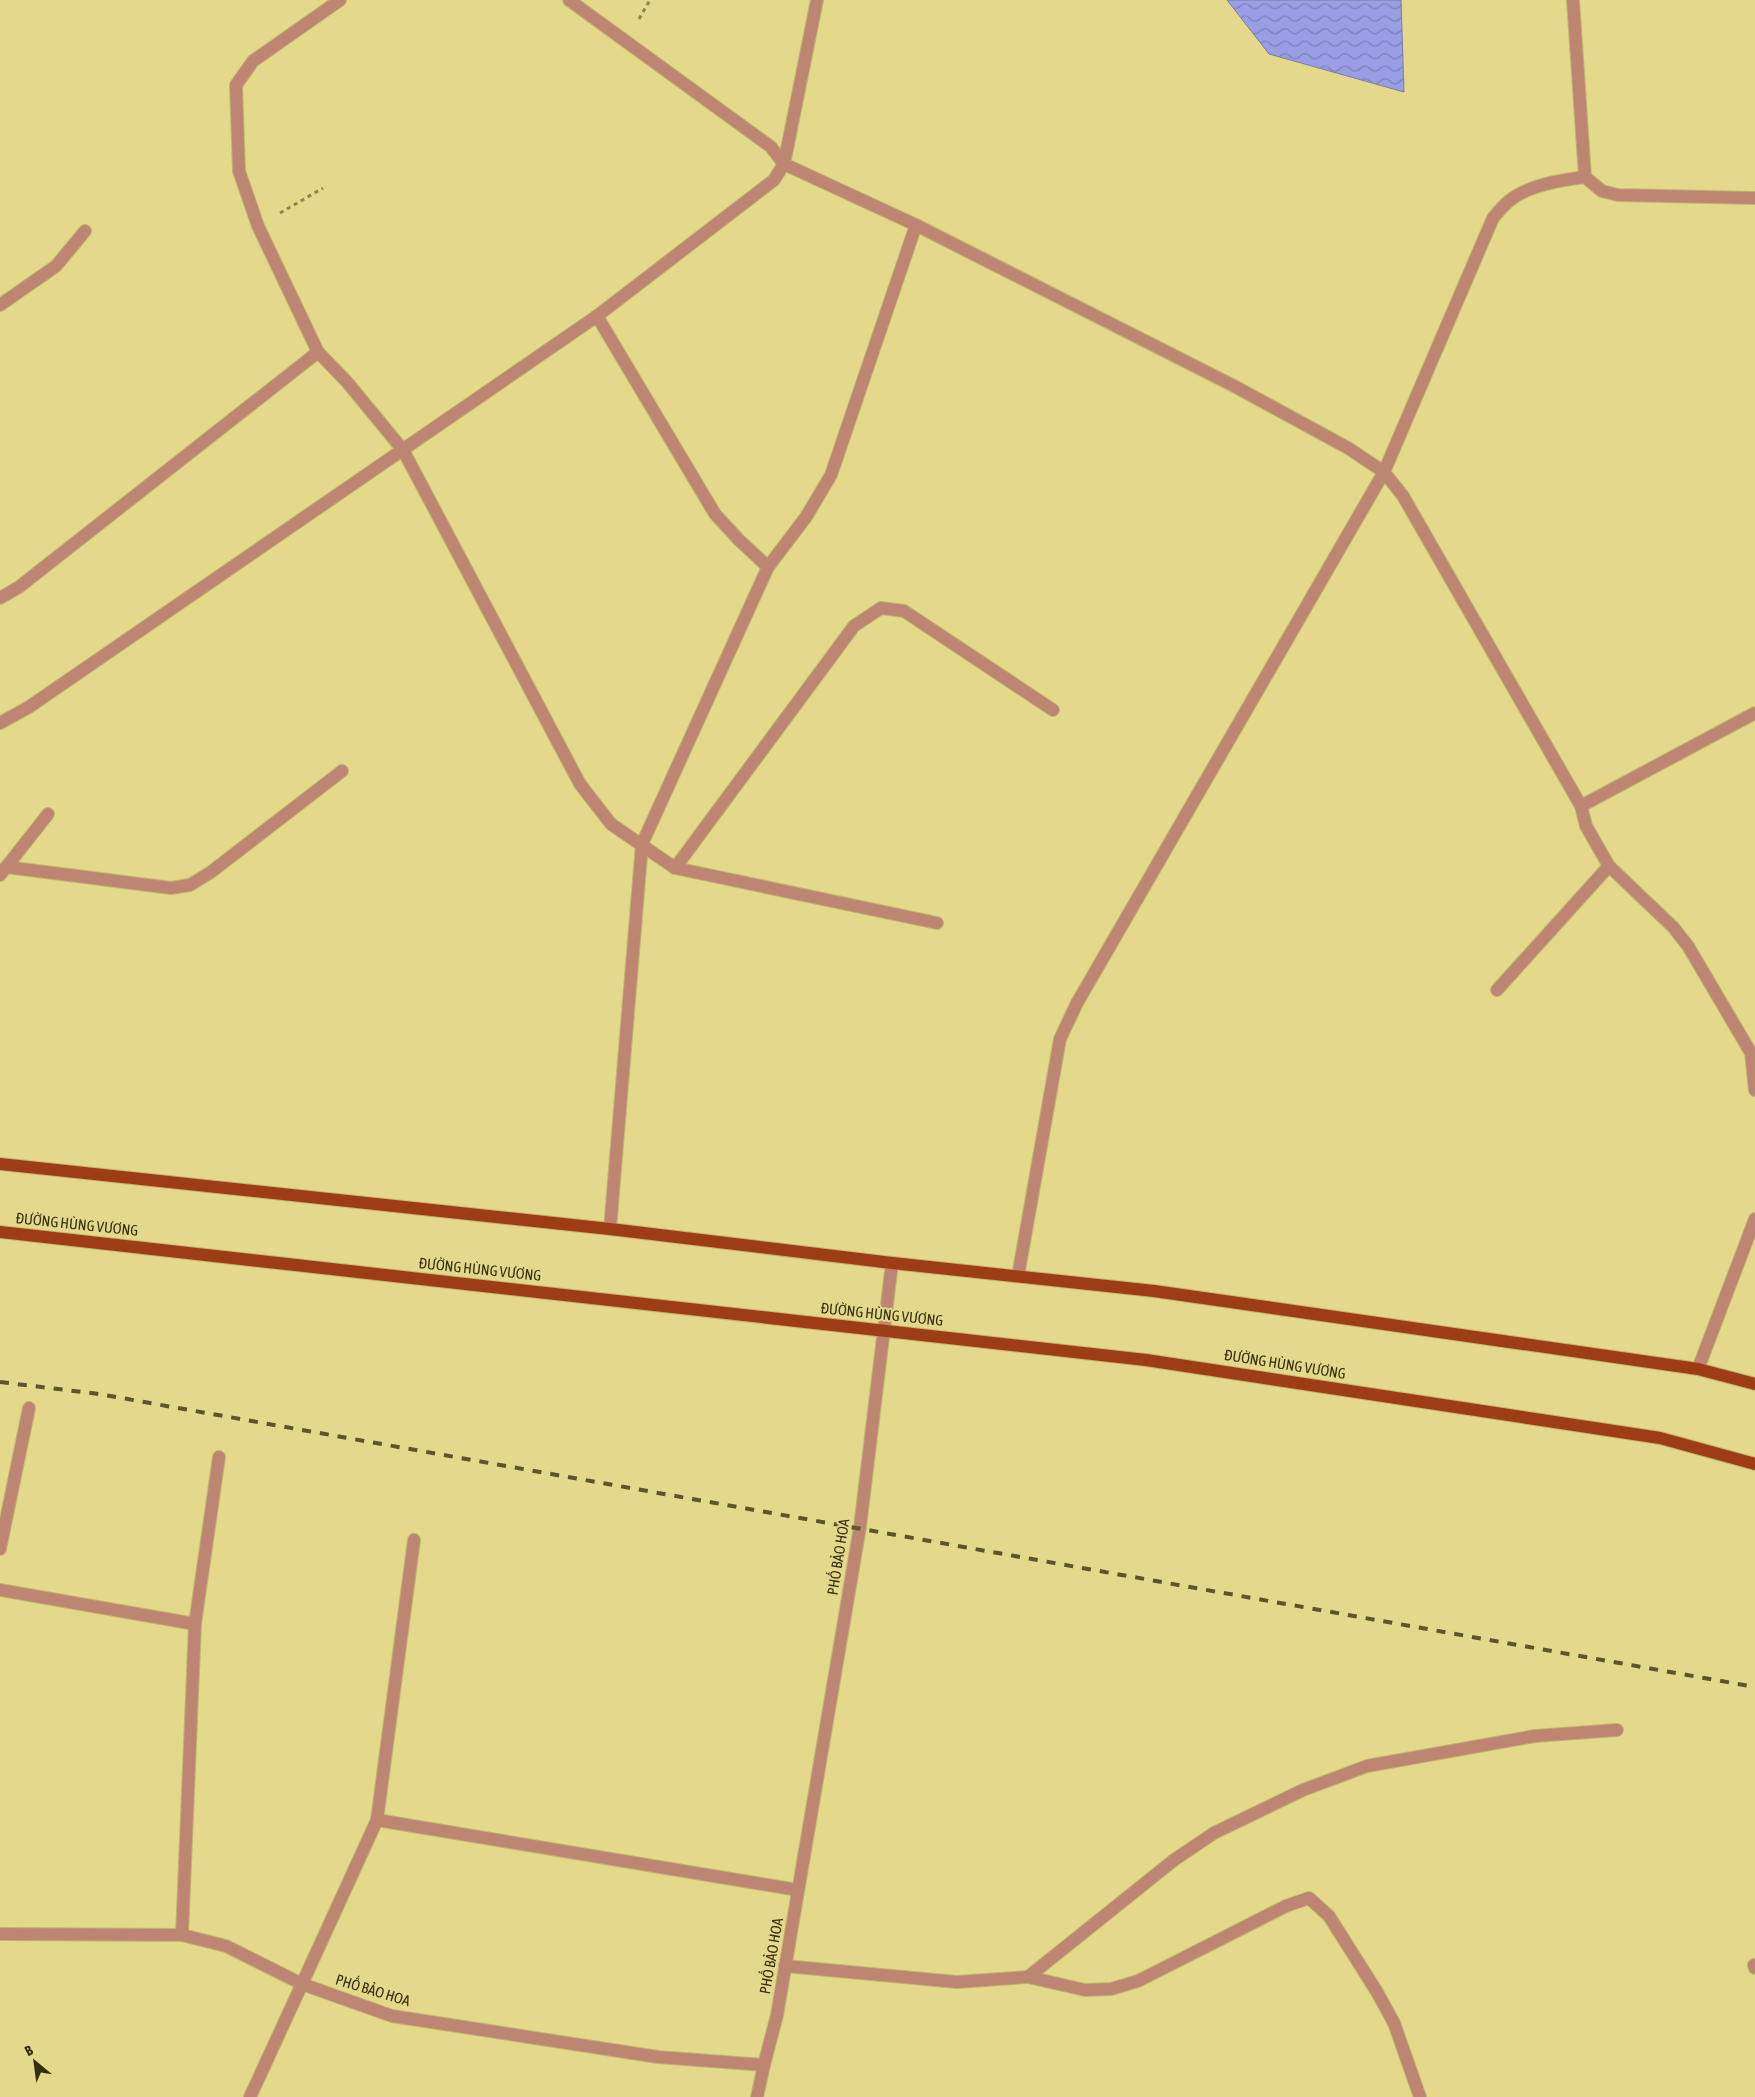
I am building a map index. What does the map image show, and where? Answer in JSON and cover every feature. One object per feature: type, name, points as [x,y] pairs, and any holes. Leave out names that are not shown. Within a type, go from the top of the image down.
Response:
[{"type":"main road","points":[[0,1164],[610,1229],[892,1263],[1154,1291],[1698,1369],[1755,1384]]},
{"type":"main road","name":"ĐƯỜNG HÙNG VƯƠNG","points":[[0,1232],[1146,1360],[1660,1438],[1755,1464]]},
{"type":"street","points":[[340,0],[253,61],[236,85],[239,171],[258,226],[318,352],[347,382],[403,450],[580,784],[611,824],[675,868],[937,923]]},
{"type":"street","points":[[569,0],[771,147],[784,164],[916,225],[1234,386],[1348,448],[1384,472],[1403,496],[1581,806],[1586,826],[1609,866],[1673,927],[1688,946],[1753,1052],[1755,1090]]},
{"type":"street","points":[[0,723],[29,707],[597,316],[774,180],[784,164],[817,0]]},
{"type":"street","points":[[1573,0],[1585,177]]},
{"type":"street","points":[[1018,1276],[1060,1038],[1082,994],[1384,472],[1492,218],[1511,199],[1536,187],[1560,180],[1585,177],[1602,191],[1618,195],[1755,198]]},
{"type":"street","points":[[610,1229],[642,844],[768,567],[806,517],[831,475],[916,225]]},
{"type":"street","points":[[0,305],[56,266],[85,231]]},
{"type":"street","points":[[597,316],[715,514],[768,567]]},
{"type":"street","points":[[0,598],[19,587],[318,352]]},
{"type":"street","points":[[675,868],[854,626],[881,608],[904,611],[1053,710]]},
{"type":"street","points":[[1581,806],[1755,713]]},
{"type":"street","points":[[3,871],[171,888],[190,884],[211,872],[342,771]]},
{"type":"street","points":[[3,871],[48,814]]},
{"type":"street","points":[[1497,990],[1609,866]]},
{"type":"street","points":[[1698,1369],[1755,1219]]},
{"type":"street","name":"PHỐ BẢO HOA","points":[[0,1934],[182,1935],[226,1946],[302,1984],[392,2016],[658,2057],[764,2065],[777,2015],[786,1966],[860,1527],[892,1263]]},
{"type":"street","points":[[0,1549],[29,1408]]},
{"type":"street","points":[[182,1935],[195,1624],[219,1456]]},
{"type":"street","points":[[250,2097],[377,1820],[414,1540]]},
{"type":"street","points":[[0,1590],[195,1624]]},
{"type":"street","points":[[1028,1977],[1174,1860],[1214,1833],[1303,1790],[1367,1766],[1535,1736],[1617,1730]]},
{"type":"street","points":[[377,1820],[798,1890]]},
{"type":"street","points":[[786,1966],[956,1982],[1028,1977],[1085,1990],[1111,1989],[1138,1981],[1215,1944],[1286,1906],[1310,1898],[1329,1916],[1377,1992],[1394,2023],[1420,2097]]},
{"type":"street","points":[[757,2097],[764,2065]]},
{"type":"path","points":[[258,226],[323,188]]},
{"type":"water","points":[[1227,0],[1401,0],[1404,92],[1269,54]]},
{"type":"railway","points":[[0,1382],[99,1394],[1755,1687]]}]
